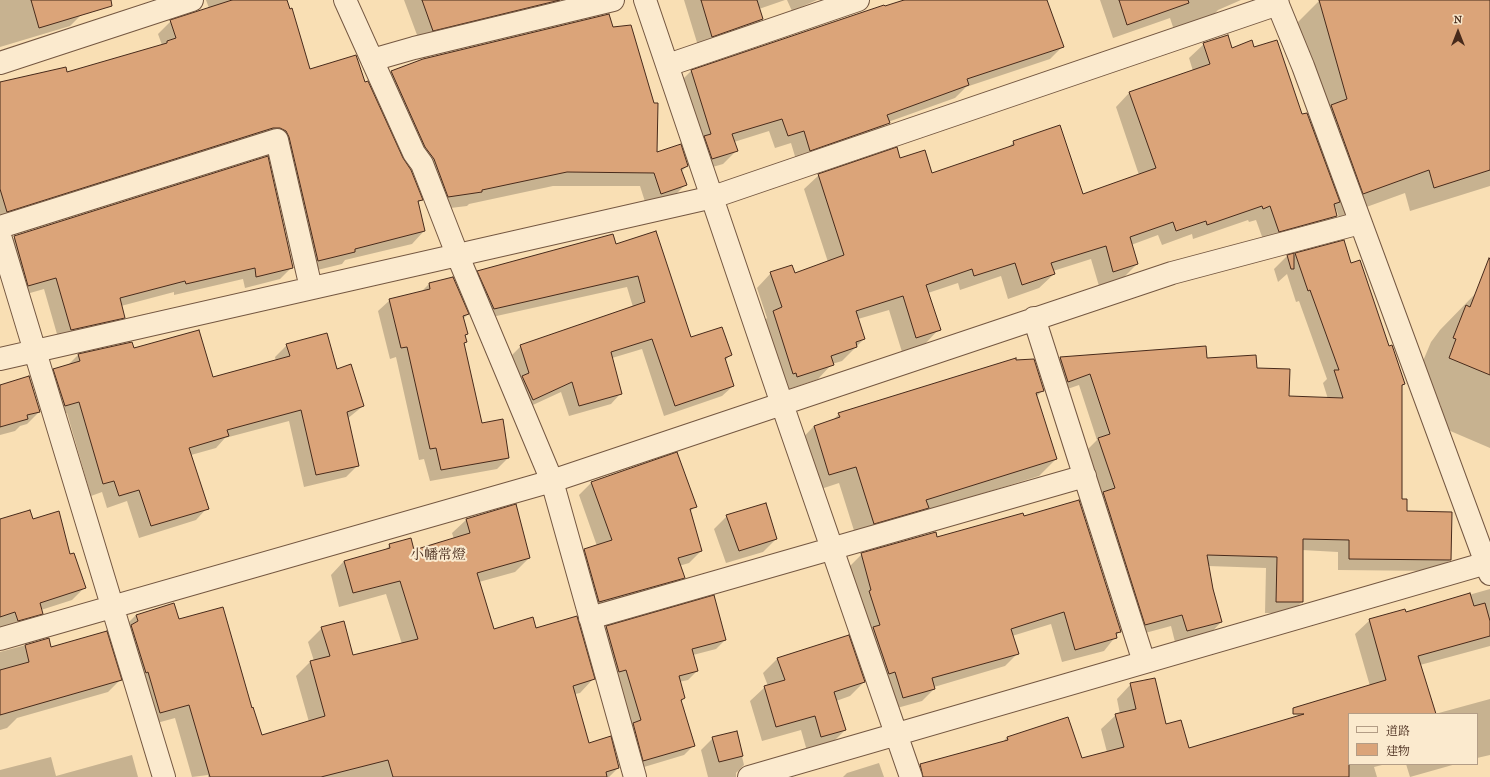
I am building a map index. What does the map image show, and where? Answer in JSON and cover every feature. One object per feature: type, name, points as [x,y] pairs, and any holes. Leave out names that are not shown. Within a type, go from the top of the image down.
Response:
[{"type":"street","points":[[0,63],[192,0]]},
{"type":"street","points":[[345,0],[414,153],[422,164],[457,254],[552,481],[635,777]]},
{"type":"street","points":[[372,60],[414,48],[613,0]]},
{"type":"street","points":[[646,0],[782,404],[911,777]]},
{"type":"street","points":[[668,65],[858,0]]},
{"type":"street","points":[[0,359],[713,197],[1277,2],[1303,66],[1360,223],[1489,567],[1144,662],[749,777]]},
{"type":"street","points":[[0,227],[277,140],[311,288]]},
{"type":"street","points":[[0,639],[552,481],[1034,318],[1172,273],[1360,223]]},
{"type":"street","points":[[0,236],[164,777]]},
{"type":"street","points":[[1034,318],[1144,662]]},
{"type":"street","points":[[590,618],[832,550],[1085,476]]},
{"type":"building","points":[[31,0],[111,0],[112,6],[39,28]]},
{"type":"building","points":[[232,0],[287,0],[290,9],[292,8],[310,69],[356,55],[365,82],[368,81],[403,158],[411,170],[423,200],[418,201],[425,231],[355,249],[355,252],[318,261],[289,137],[286,131],[280,128],[273,128],[7,212],[0,189],[0,82],[66,67],[67,72],[167,43],[167,41],[176,38],[170,20]]},
{"type":"building","points":[[422,0],[560,0],[433,31]]},
{"type":"building","points":[[701,0],[757,0],[763,19],[712,37]]},
{"type":"building","points":[[904,0],[1047,0],[1064,47],[967,79],[969,85],[887,115],[890,123],[810,151],[804,131],[788,136],[782,119],[732,134],[738,151],[712,159],[704,136],[711,134],[691,70],[884,5],[885,6]]},
{"type":"building","points":[[1119,0],[1188,0],[1189,3],[1127,25]]},
{"type":"building","points":[[1319,0],[1490,0],[1490,170],[1434,188],[1429,170],[1363,194],[1331,105],[1347,99]]},
{"type":"building","points":[[609,14],[613,27],[631,25],[654,103],[658,103],[657,152],[681,144],[688,166],[681,169],[687,185],[661,194],[654,173],[567,172],[482,190],[482,192],[448,197],[434,159],[425,147],[391,71],[423,59]]},
{"type":"building","points":[[1228,35],[1232,48],[1252,40],[1254,47],[1277,40],[1302,114],[1307,113],[1340,202],[1334,204],[1337,216],[1279,232],[1270,206],[1263,209],[1262,206],[1207,225],[1206,221],[1176,231],[1173,222],[1130,237],[1138,264],[1113,272],[1106,246],[1051,263],[1055,274],[1022,285],[1015,263],[974,276],[972,269],[926,285],[941,330],[916,338],[903,296],[856,311],[865,339],[856,342],[857,347],[831,356],[834,365],[797,377],[796,373],[793,374],[773,311],[782,307],[770,272],[792,265],[795,273],[844,255],[818,174],[897,147],[900,158],[925,150],[932,173],[1014,145],[1013,141],[1060,125],[1083,194],[1156,168],[1129,92],[1210,64],[1203,43]]},
{"type":"building","points":[[268,156],[293,268],[256,277],[255,268],[186,284],[185,281],[120,298],[125,318],[71,330],[56,278],[28,286],[14,236]]},
{"type":"building","points":[[656,231],[691,337],[722,327],[732,355],[725,358],[734,386],[675,406],[652,339],[611,352],[622,394],[579,406],[572,382],[533,400],[522,376],[529,373],[520,345],[645,302],[638,276],[494,309],[477,271],[613,234],[616,244]]},
{"type":"building","points":[[1344,240],[1351,263],[1360,260],[1389,346],[1392,345],[1405,384],[1402,385],[1402,499],[1407,499],[1407,511],[1452,512],[1451,560],[1349,559],[1349,540],[1303,539],[1303,602],[1276,602],[1277,557],[1207,555],[1213,589],[1222,622],[1187,631],[1182,615],[1145,625],[1103,492],[1115,488],[1098,438],[1110,434],[1090,374],[1068,382],[1060,357],[1206,346],[1207,358],[1256,355],[1257,368],[1290,369],[1289,396],[1343,398],[1334,370],[1339,370],[1310,290],[1308,291],[1295,253]]},
{"type":"building","points":[[1294,253],[1294,269],[1291,269],[1287,255]]},
{"type":"building","points":[[1489,258],[1490,375],[1449,358],[1456,339],[1453,338],[1466,305],[1470,307]]},
{"type":"building","points":[[453,277],[469,314],[463,316],[468,334],[465,335],[467,342],[464,343],[482,423],[503,419],[509,458],[441,470],[436,448],[430,449],[407,347],[401,348],[389,299],[430,289],[429,283]]},
{"type":"building","points":[[199,330],[213,377],[290,356],[286,344],[327,333],[337,369],[351,364],[364,406],[347,412],[359,466],[316,475],[301,410],[227,430],[229,436],[189,448],[209,509],[151,526],[139,490],[119,496],[114,481],[103,484],[79,402],[65,406],[53,369],[80,361],[78,354],[132,342],[134,348]]},
{"type":"building","points":[[1016,358],[1016,360],[1034,359],[1044,391],[1036,393],[1057,459],[926,500],[929,508],[874,524],[856,467],[829,475],[814,426],[840,417],[838,413]]},
{"type":"building","points":[[29,376],[40,412],[27,415],[28,419],[0,427],[0,385]]},
{"type":"building","points":[[677,452],[697,507],[690,509],[702,551],[678,558],[685,578],[599,602],[584,549],[612,540],[591,482]]},
{"type":"building","points":[[1079,500],[1121,632],[1116,633],[1117,638],[1075,650],[1064,612],[1011,629],[1019,654],[932,678],[935,689],[903,698],[895,672],[889,674],[873,627],[880,625],[869,591],[871,590],[861,553],[936,532],[937,537],[1023,513],[1024,516]]},
{"type":"building","points":[[766,503],[777,539],[739,551],[726,515]]},
{"type":"building","points":[[516,504],[530,558],[477,573],[494,629],[533,617],[536,628],[577,616],[595,679],[573,686],[589,743],[611,736],[619,768],[606,772],[607,777],[393,777],[388,760],[321,777],[210,777],[189,705],[160,713],[148,672],[146,673],[131,625],[138,621],[136,615],[174,603],[179,619],[223,607],[252,708],[253,707],[262,735],[325,716],[310,661],[330,656],[321,627],[344,621],[353,655],[418,639],[400,581],[353,593],[344,561],[390,548],[389,544],[411,538],[414,550],[470,533],[466,519]]},
{"type":"building","points":[[30,510],[33,519],[59,511],[70,554],[74,553],[86,588],[40,603],[43,614],[18,621],[15,612],[0,617],[0,519]]},
{"type":"building","points":[[1470,593],[1474,606],[1485,603],[1490,621],[1490,636],[1418,656],[1436,713],[1348,713],[1349,777],[923,777],[920,764],[1008,740],[1007,737],[1068,717],[1082,758],[1124,747],[1115,714],[1136,709],[1130,683],[1155,678],[1166,724],[1181,720],[1189,748],[1304,714],[1293,714],[1293,708],[1386,680],[1369,619],[1405,609],[1406,612]]},
{"type":"building","points":[[714,595],[726,640],[692,649],[698,671],[679,676],[685,698],[681,700],[695,746],[643,761],[633,723],[641,720],[626,670],[619,672],[606,626]]},
{"type":"building","points":[[107,631],[122,680],[0,715],[0,670],[29,662],[25,645],[49,638],[51,647]]},
{"type":"building","points":[[849,635],[865,682],[834,692],[846,730],[821,737],[815,716],[776,727],[764,686],[785,680],[777,658]]},
{"type":"building","points":[[737,731],[743,756],[719,762],[712,737]]},
{"type":"district","name":"小幡常燈","points":[[438,556]]}]
